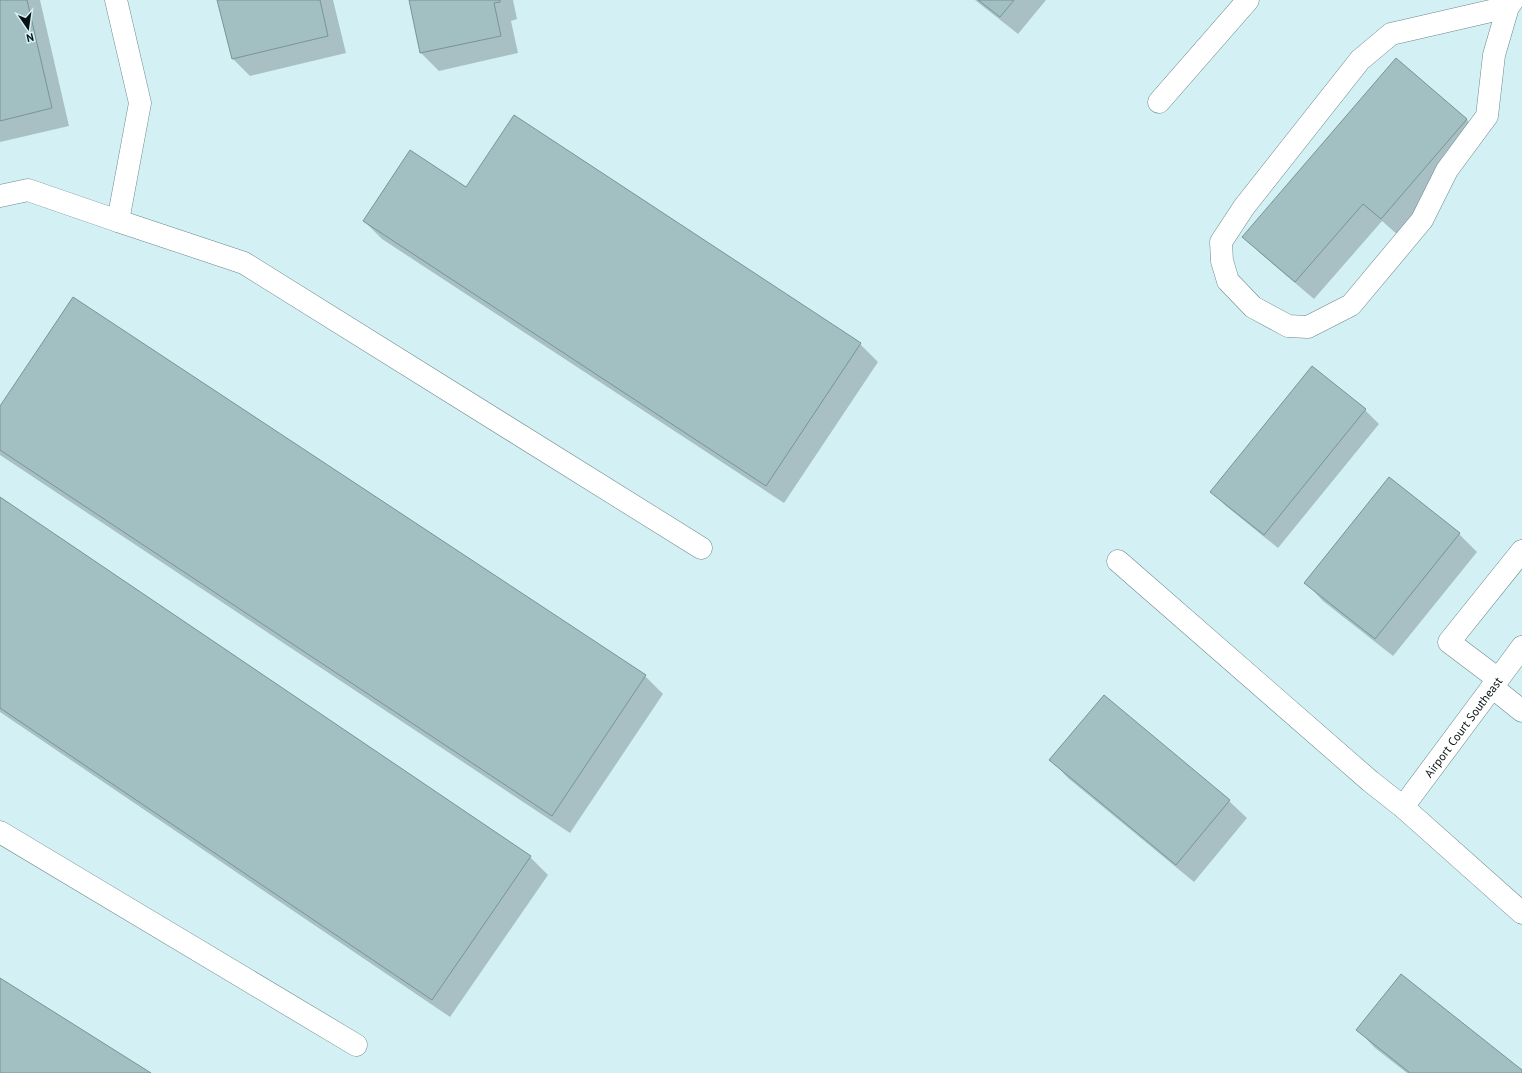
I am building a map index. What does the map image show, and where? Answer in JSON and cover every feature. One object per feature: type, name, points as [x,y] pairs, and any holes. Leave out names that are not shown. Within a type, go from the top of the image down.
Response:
[{"type":"street","points":[[116,0],[140,103],[118,221]]},
{"type":"street","points":[[1159,102],[1248,0]]},
{"type":"street","points":[[1511,4],[1494,55],[1488,116],[1447,170],[1422,220],[1351,305],[1308,327],[1288,326],[1253,307],[1228,281],[1222,261],[1221,242],[1244,207],[1360,60],[1391,34],[1511,4]]},
{"type":"street","points":[[0,196],[28,190],[244,264],[701,548]]},
{"type":"street","points":[[1522,551],[1449,642],[1495,683],[1522,710]]},
{"type":"street","points":[[1118,561],[1370,781],[1403,807],[1522,913]]},
{"type":"street","name":"Airport Court Southeast","points":[[1403,807],[1522,647]]},
{"type":"street","points":[[0,832],[356,1045]]},
{"type":"building","points":[[0,0],[27,0],[52,108],[0,121]]},
{"type":"building","points":[[217,0],[320,0],[328,36],[232,59]]},
{"type":"building","points":[[409,0],[500,0],[500,2],[494,3],[501,36],[420,53]]},
{"type":"building","points":[[978,0],[1014,0],[1000,17]]},
{"type":"building","points":[[1396,58],[1467,119],[1381,219],[1363,204],[1295,282],[1242,237]]},
{"type":"building","points":[[514,115],[861,343],[766,486],[363,221],[410,150],[466,187]]},
{"type":"building","points":[[73,297],[646,675],[552,816],[0,450],[0,406]]},
{"type":"building","points":[[1312,366],[1366,409],[1264,535],[1210,492]]},
{"type":"building","points":[[1389,477],[1460,533],[1375,639],[1304,583]]},
{"type":"building","points":[[0,497],[531,856],[432,1000],[0,708]]},
{"type":"building","points":[[1104,695],[1230,800],[1176,865],[1049,760]]},
{"type":"building","points":[[1401,974],[1522,1070],[1522,1073],[1410,1073],[1356,1030]]},
{"type":"building","points":[[0,978],[151,1073],[0,1073]]}]
